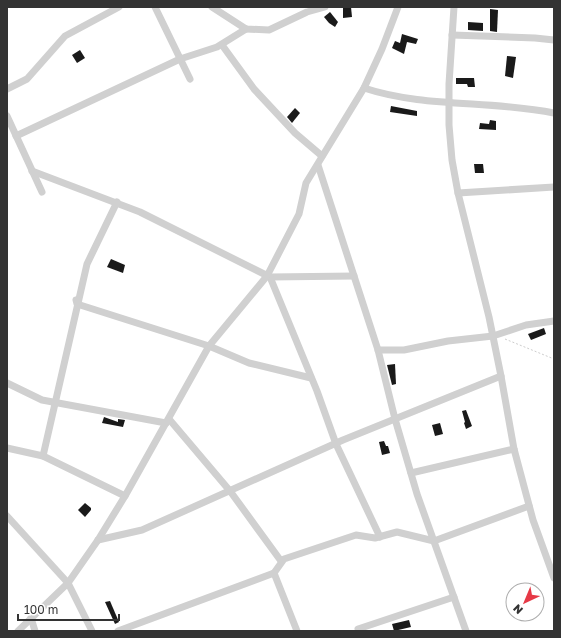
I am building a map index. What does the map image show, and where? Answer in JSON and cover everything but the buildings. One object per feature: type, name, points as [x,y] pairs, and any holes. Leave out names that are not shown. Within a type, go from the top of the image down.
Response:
[{"type":"street","points":[[7,89],[27,79],[65,36],[118,7]]},
{"type":"street","points":[[155,7],[190,79]]},
{"type":"street","points":[[212,7],[246,29],[272,29],[304,13],[325,7]]},
{"type":"street","points":[[18,631],[68,583],[98,540],[125,496],[210,346],[269,276],[299,214],[306,183],[364,88],[382,49],[398,7]]},
{"type":"street","points":[[454,7],[449,102],[452,160],[458,193],[502,376],[514,449],[529,506],[554,578]]},
{"type":"street","points":[[16,136],[180,59],[222,45],[246,29]]},
{"type":"street","points":[[452,35],[554,40]]},
{"type":"street","points":[[222,45],[254,89],[295,133],[322,156]]},
{"type":"street","points":[[364,88],[376,92],[411,98],[509,106],[554,113]]},
{"type":"street","points":[[7,116],[42,192]]},
{"type":"street","points":[[318,165],[378,350],[395,419],[411,473],[466,631]]},
{"type":"street","points":[[32,171],[117,202],[269,276],[354,276]]},
{"type":"street","points":[[458,193],[554,187]]},
{"type":"street","points":[[43,456],[76,302],[87,264],[117,202]]},
{"type":"street","points":[[269,276],[311,378],[336,444],[380,537]]},
{"type":"street","points":[[76,302],[210,346],[248,363],[311,378]]},
{"type":"street","points":[[378,350],[404,350],[448,341],[493,336],[526,325],[554,321]]},
{"type":"street","points":[[98,540],[142,530],[336,444],[502,376]]},
{"type":"street","points":[[7,383],[42,400],[168,421],[230,491],[281,562]]},
{"type":"street","points":[[7,448],[43,456],[125,496]]},
{"type":"street","points":[[411,473],[514,449]]},
{"type":"street","points":[[118,631],[274,573],[281,562],[356,535],[375,538],[396,532],[434,541],[529,506]]},
{"type":"street","points":[[7,516],[68,583],[92,631]]},
{"type":"street","points":[[274,573],[297,631]]},
{"type":"street","points":[[358,629],[454,597]]},
{"type":"street","points":[[31,618],[35,631]]},
{"type":"path","points":[[504,339],[554,359]]}]
